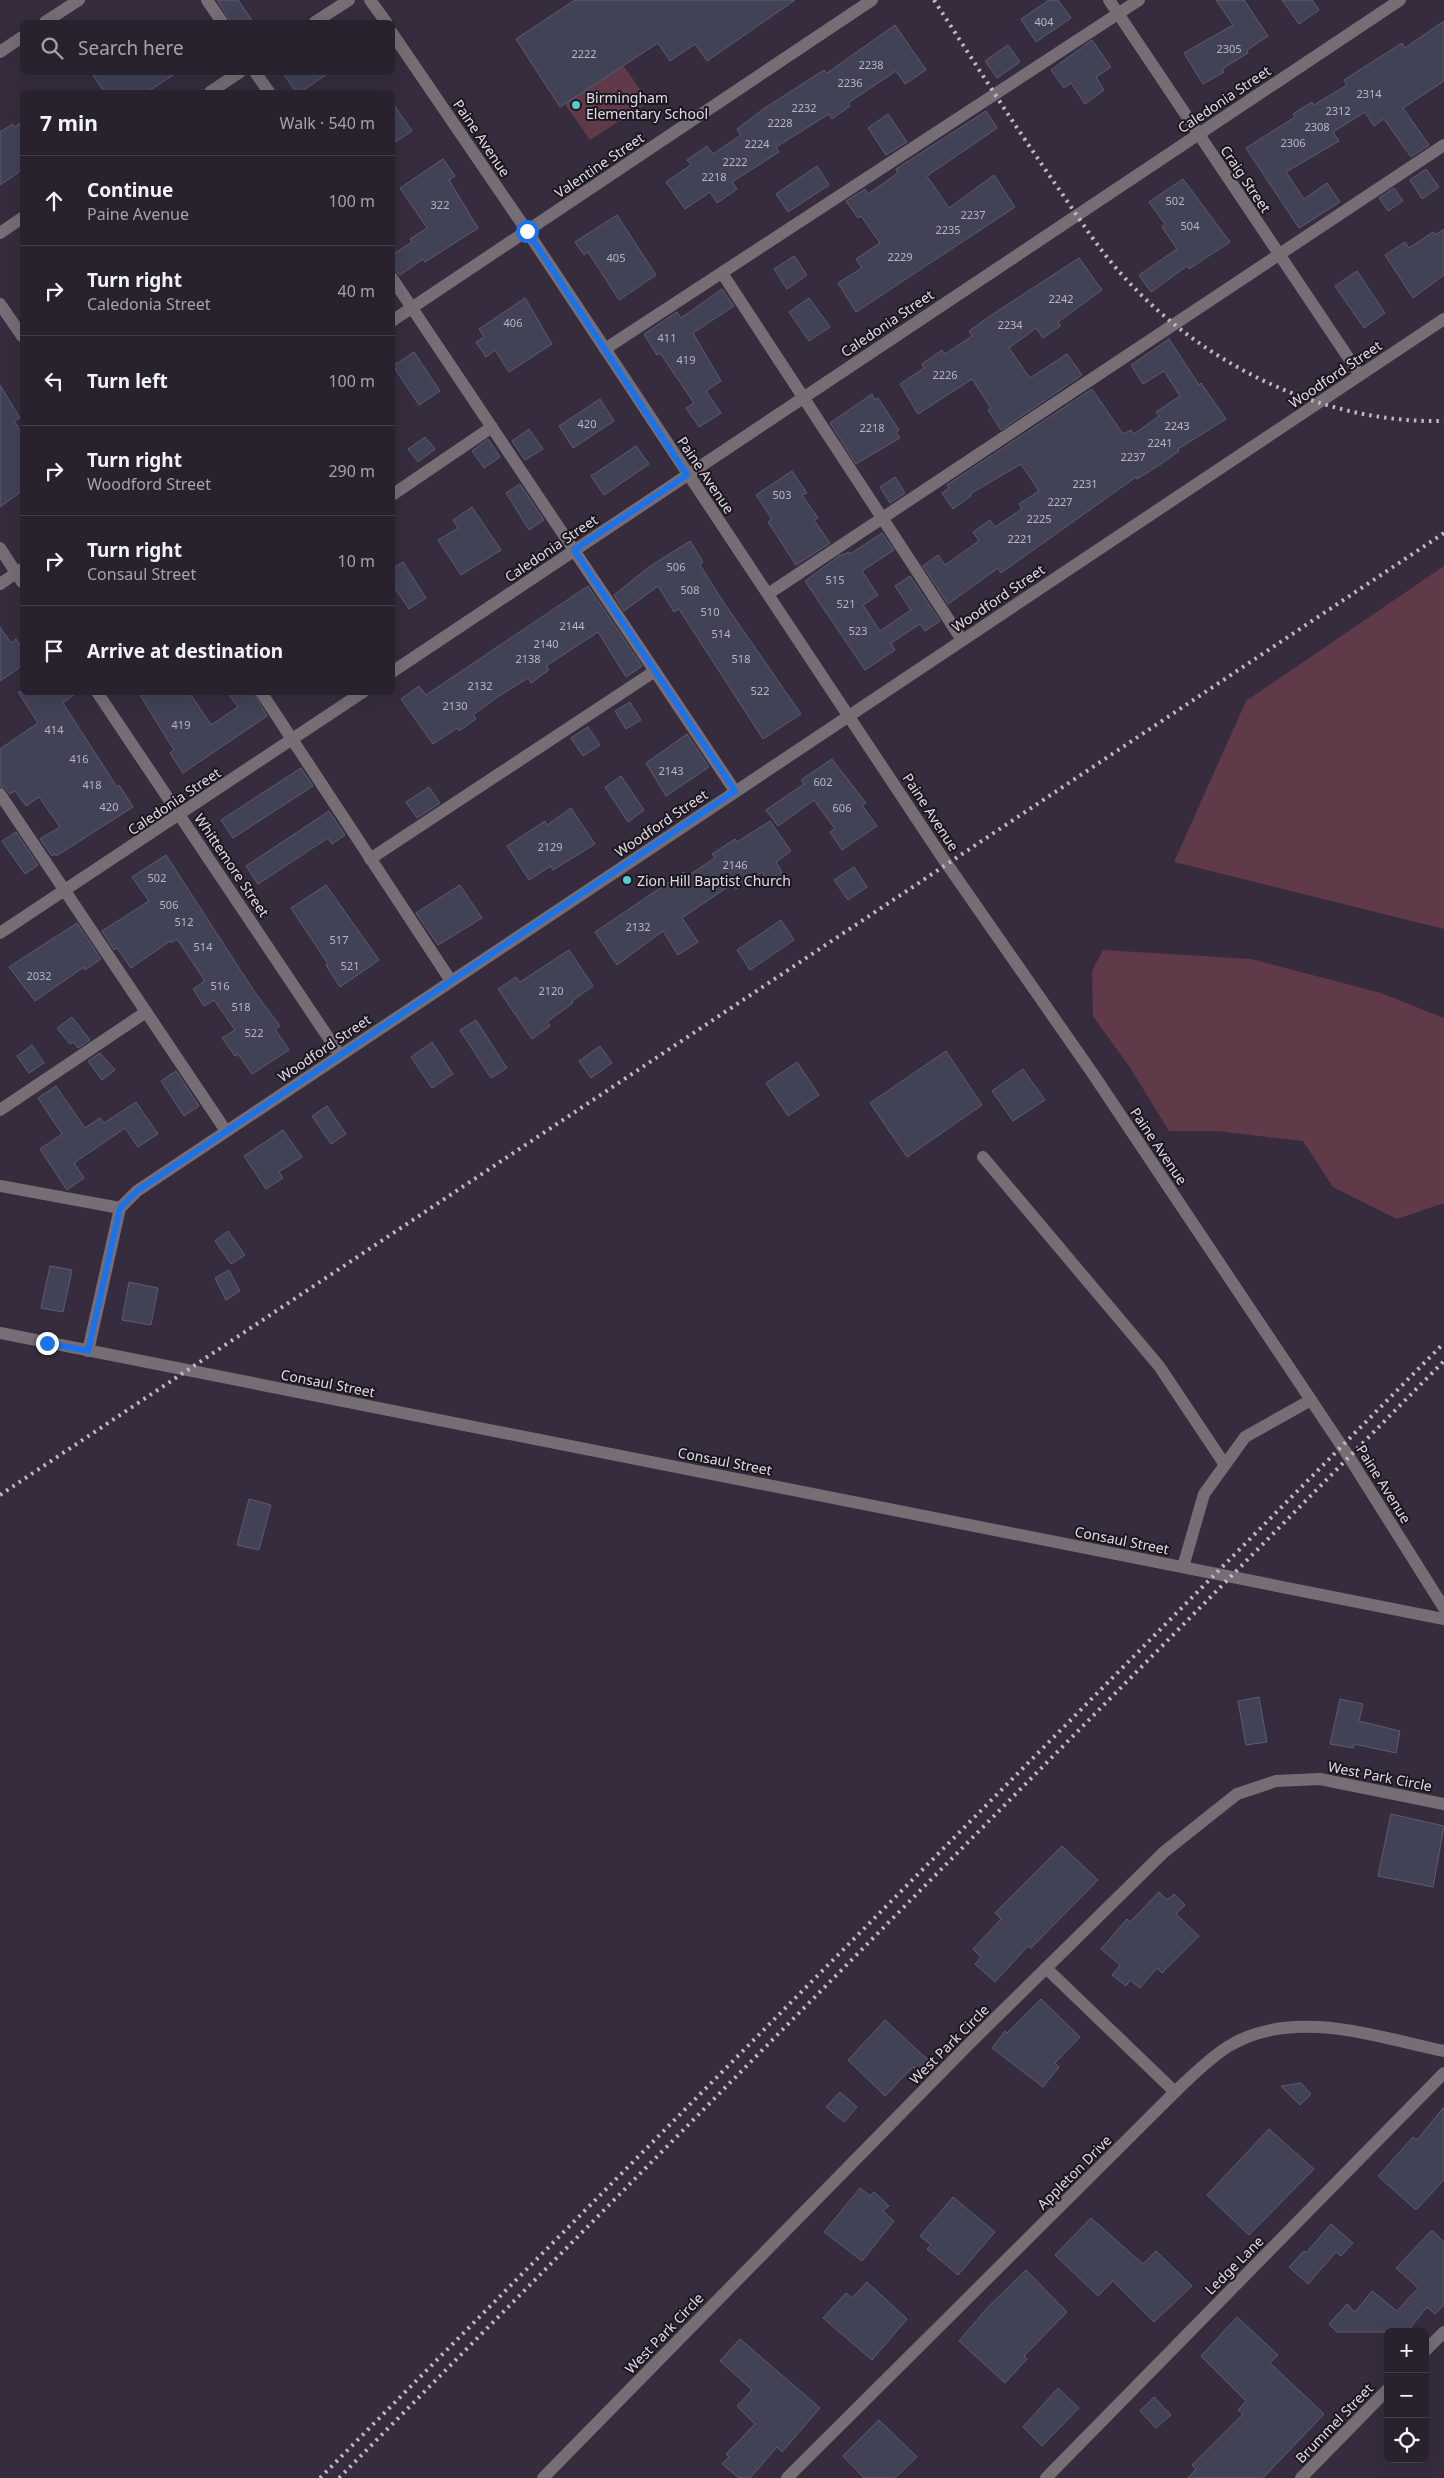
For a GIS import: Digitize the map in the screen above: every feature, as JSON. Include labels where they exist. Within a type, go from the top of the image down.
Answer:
[{"type":"street","points":[[48,20],[79,0]]},
{"type":"street","points":[[207,0],[221,20]]},
{"type":"street","points":[[319,20],[349,0]]},
{"type":"street","points":[[370,0],[385,20]]},
{"type":"street","name":"Craig Street","points":[[1109,0],[1360,375]]},
{"type":"street","points":[[605,350],[1139,0]]},
{"type":"street","name":"Caledonia Street","points":[[395,670],[1400,0]]},
{"type":"street","name":"Valentine Street","points":[[395,319],[868,1]]},
{"type":"street","name":"Paine Avenue","points":[[395,37],[527,231],[687,475],[850,715],[940,854],[1087,1066],[1311,1400],[1444,1608]]},
{"type":"street","points":[[0,52],[20,38]]},
{"type":"street","points":[[213,90],[236,75]]},
{"type":"street","points":[[257,75],[268,90]]},
{"type":"street","points":[[768,594],[1280,256],[1444,145]]},
{"type":"street","points":[[0,233],[20,219]]},
{"type":"street","points":[[722,273],[962,640]]},
{"type":"street","points":[[395,282],[735,791]]},
{"type":"street","points":[[0,304],[20,333]]},
{"type":"street","name":"Woodford Street","points":[[120,1208],[137,1191],[226,1131],[1444,319]]},
{"type":"street","points":[[395,493],[492,427]]},
{"type":"street","points":[[0,548],[20,574]]},
{"type":"street","points":[[0,584],[20,575]]},
{"type":"street","points":[[370,859],[655,671]]},
{"type":"street","name":"Whittemore Street","points":[[99,695],[340,1055]]},
{"type":"street","points":[[263,695],[452,981]]},
{"type":"street","name":"Caledonia Street","points":[[0,933],[359,695]]},
{"type":"street","points":[[0,794],[226,1131]]},
{"type":"street","points":[[0,1110],[146,1012]]},
{"type":"street","points":[[983,1157],[1158,1366],[1225,1465]]},
{"type":"street","points":[[0,1186],[120,1208],[88,1351]]},
{"type":"street","name":"Consaul Street","points":[[0,1333],[1444,1619]]},
{"type":"street","points":[[1183,1568],[1204,1494],[1245,1437],[1311,1400]]},
{"type":"street","name":"West Park Circle","points":[[543,2478],[1046,1968],[1164,1852],[1238,1794],[1276,1781],[1320,1779],[1444,1804]]},
{"type":"street","points":[[1046,1968],[1175,2092]]},
{"type":"street","name":"Appleton Drive","points":[[787,2478],[1175,2092],[1206,2063],[1230,2045],[1268,2031],[1301,2026],[1330,2028],[1444,2051]]},
{"type":"street","name":"Ledge Lane","points":[[1046,2478],[1444,2073]]},
{"type":"street","points":[[1429,2347],[1444,2332]]},
{"type":"street","name":"Brummel Street","points":[[1301,2478],[1384,2393]]},
{"type":"shaded area","points":[[623,65],[649,102],[590,140],[565,104]]},
{"type":"shaded area","points":[[1444,566],[1444,929],[1174,862],[1246,701]]},
{"type":"shaded area","points":[[1103,950],[1251,959],[1381,993],[1444,1018],[1444,1203],[1397,1219],[1333,1187],[1303,1141],[1217,1131],[1169,1131],[1131,1069],[1093,1016],[1092,971]]},
{"type":"building","points":[[217,0],[238,0],[252,20],[230,20]]},
{"type":"building","points":[[575,0],[795,0],[707,61],[695,44],[670,61],[658,43],[560,107],[516,39]]},
{"type":"building","points":[[1049,0],[1058,0],[1071,18],[1036,42],[1021,19]]},
{"type":"building","points":[[1216,0],[1244,0],[1268,36],[1247,50],[1248,53],[1222,69],[1224,72],[1203,84],[1184,53],[1233,25]]},
{"type":"building","points":[[1282,0],[1312,0],[1319,10],[1299,24]]},
{"type":"building","points":[[1444,21],[1444,81],[1403,108],[1429,145],[1411,157],[1384,119],[1374,126],[1365,112],[1333,132],[1339,141],[1286,172],[1304,199],[1327,183],[1340,202],[1299,228],[1246,148],[1295,117],[1293,114],[1312,102],[1314,105],[1347,85],[1344,80],[1402,43],[1405,48]]},
{"type":"building","points":[[895,25],[926,70],[905,84],[896,71],[848,103],[850,106],[832,119],[829,114],[776,147],[779,152],[732,182],[737,189],[717,203],[710,192],[685,209],[666,182],[691,165],[687,160],[707,146],[713,154],[741,135],[737,129],[762,110],[824,70],[827,73]]},
{"type":"building","points":[[1092,40],[1111,67],[1096,77],[1104,90],[1085,104],[1071,83],[1064,88],[1051,70]]},
{"type":"building","points":[[1008,45],[1020,62],[997,78],[985,61]]},
{"type":"building","points":[[93,75],[173,75],[150,90],[103,90]]},
{"type":"building","points":[[284,75],[326,75],[304,90],[295,90]]},
{"type":"building","points":[[395,106],[412,131],[395,142]]},
{"type":"building","points":[[986,111],[997,128],[927,176],[949,208],[994,175],[1015,207],[856,312],[838,283],[862,268],[856,259],[880,243],[861,216],[858,218],[846,201],[865,189],[868,194],[898,173],[896,169]]},
{"type":"building","points":[[888,114],[907,142],[886,155],[868,128]]},
{"type":"building","points":[[20,123],[20,171],[0,185],[0,132],[13,124],[15,127]]},
{"type":"building","points":[[443,159],[455,176],[449,180],[478,228],[425,262],[423,259],[400,275],[395,271],[395,253],[412,242],[410,239],[427,228],[400,188]]},
{"type":"building","points":[[817,166],[829,185],[788,212],[776,194]]},
{"type":"building","points":[[1426,169],[1439,187],[1422,199],[1410,180]]},
{"type":"building","points":[[1183,179],[1230,242],[1189,269],[1187,266],[1151,292],[1139,275],[1177,249],[1162,227],[1165,224],[1149,202]]},
{"type":"building","points":[[1394,188],[1403,201],[1388,211],[1379,198]]},
{"type":"building","points":[[617,215],[656,275],[619,300],[588,252],[584,255],[575,242]]},
{"type":"building","points":[[1444,229],[1444,275],[1413,298],[1385,255],[1405,242],[1409,248],[1433,232],[1435,235]]},
{"type":"building","points":[[794,256],[807,275],[787,289],[774,269]]},
{"type":"building","points":[[1079,258],[1102,290],[1058,322],[1060,326],[1043,338],[1036,328],[1009,348],[1030,378],[1067,354],[1082,375],[1001,430],[988,410],[991,408],[972,379],[918,414],[900,384],[924,368],[922,364],[942,350],[945,354],[972,336],[969,331],[990,316]]},
{"type":"building","points":[[1357,271],[1385,313],[1364,328],[1335,286]]},
{"type":"building","points":[[722,289],[734,306],[693,333],[721,381],[706,391],[721,413],[699,427],[686,408],[694,403],[660,353],[657,355],[644,334],[677,312],[681,318]]},
{"type":"building","points":[[525,298],[552,344],[509,372],[495,350],[486,357],[476,342],[484,337],[479,329]]},
{"type":"building","points":[[809,298],[830,327],[809,341],[789,312]]},
{"type":"building","points":[[1169,339],[1199,385],[1201,383],[1226,419],[1178,449],[1179,451],[1161,464],[1137,479],[1136,477],[1001,573],[998,568],[948,604],[923,566],[938,555],[945,565],[979,541],[973,532],[990,520],[995,527],[1022,509],[1019,504],[1039,491],[1021,464],[970,494],[971,496],[953,509],[942,493],[949,488],[947,485],[1092,389],[1123,434],[1131,430],[1134,434],[1159,416],[1156,412],[1180,396],[1164,371],[1143,384],[1131,365]]},
{"type":"building","points":[[414,352],[440,391],[419,405],[395,369],[395,365]]},
{"type":"building","points":[[0,385],[20,418],[14,421],[20,430],[20,492],[0,507]]},
{"type":"building","points":[[872,394],[875,400],[878,398],[899,430],[896,432],[900,438],[856,464],[830,423]]},
{"type":"building","points":[[600,399],[614,421],[573,448],[559,426]]},
{"type":"building","points":[[529,429],[543,449],[525,460],[512,441]]},
{"type":"building","points":[[425,437],[435,449],[418,462],[408,449]]},
{"type":"building","points":[[488,439],[500,457],[484,468],[472,451]]},
{"type":"building","points":[[636,446],[649,464],[604,495],[591,476]]},
{"type":"building","points":[[792,471],[807,493],[802,495],[818,518],[814,520],[830,543],[796,565],[768,522],[772,519],[756,495]]},
{"type":"building","points":[[895,477],[905,493],[890,503],[880,487]]},
{"type":"building","points":[[520,484],[544,520],[529,530],[506,493]]},
{"type":"building","points":[[472,507],[501,550],[461,575],[438,540],[458,528],[453,520]]},
{"type":"building","points":[[882,533],[894,550],[862,571],[878,595],[863,605],[880,631],[911,610],[895,586],[910,576],[940,621],[925,631],[920,624],[891,643],[895,650],[865,670],[805,581],[839,556],[849,552],[850,554]]},
{"type":"building","points":[[690,541],[703,562],[700,565],[722,600],[801,714],[763,739],[679,609],[674,612],[658,586],[624,611],[614,595],[649,567]]},
{"type":"building","points":[[403,562],[426,598],[409,609],[395,588],[395,567]]},
{"type":"building","points":[[588,586],[642,666],[626,677],[598,632],[546,666],[549,670],[531,683],[528,678],[499,696],[473,715],[476,719],[459,731],[457,728],[433,744],[401,699],[419,686],[426,695]]},
{"type":"building","points":[[0,627],[11,643],[16,639],[20,645],[20,667],[0,681]]},
{"type":"building","points":[[18,692],[20,692],[20,695],[74,695],[63,703],[117,787],[119,785],[133,807],[56,856],[55,854],[52,856],[40,839],[60,827],[39,797],[26,806],[15,791],[10,794],[4,787],[0,786],[0,749],[38,723]]},
{"type":"building","points":[[140,695],[191,695],[211,725],[238,707],[229,695],[255,695],[267,716],[183,773],[170,753],[174,750]]},
{"type":"building","points":[[630,702],[641,720],[626,729],[615,711]]},
{"type":"building","points":[[588,727],[600,745],[583,756],[571,738]]},
{"type":"building","points":[[687,734],[709,767],[666,796],[646,763]]},
{"type":"building","points":[[832,759],[866,803],[862,805],[877,826],[842,850],[830,832],[835,829],[814,800],[778,826],[766,810],[804,784],[801,780]]},
{"type":"building","points":[[301,768],[313,786],[233,838],[221,820]]},
{"type":"building","points":[[621,776],[644,810],[628,822],[605,787]]},
{"type":"building","points":[[429,787],[440,803],[417,818],[406,802]]},
{"type":"building","points":[[571,808],[595,844],[553,870],[551,866],[529,880],[507,846],[545,821],[547,825]]},
{"type":"building","points":[[329,811],[345,835],[332,844],[328,838],[258,884],[246,866]]},
{"type":"building","points":[[770,821],[791,851],[776,862],[783,874],[769,883],[762,872],[736,889],[732,884],[682,918],[698,942],[678,955],[663,931],[617,965],[595,932],[684,872],[686,877],[715,858],[712,854],[735,839],[737,842]]},
{"type":"building","points":[[16,832],[38,865],[25,874],[2,841]]},
{"type":"building","points":[[166,855],[254,991],[280,1026],[275,1029],[289,1050],[252,1074],[238,1054],[235,1056],[222,1038],[235,1030],[214,1000],[204,1006],[193,989],[205,981],[177,939],[171,943],[170,941],[131,968],[117,948],[114,950],[102,931],[149,901],[132,877]]},
{"type":"building","points":[[854,867],[867,887],[848,900],[834,880]]},
{"type":"building","points":[[326,885],[379,960],[340,987],[326,965],[328,964],[291,908]]},
{"type":"building","points":[[460,885],[482,918],[438,945],[416,913]]},
{"type":"building","points":[[781,920],[794,940],[750,970],[737,950]]},
{"type":"building","points":[[77,923],[101,959],[85,970],[84,967],[35,1001],[9,967]]},
{"type":"building","points":[[569,950],[593,986],[547,1022],[550,1026],[532,1039],[498,989],[516,977],[520,982]]},
{"type":"building","points":[[72,1017],[90,1040],[78,1048],[73,1042],[70,1044],[57,1028]]},
{"type":"building","points":[[476,1020],[507,1068],[491,1078],[460,1030]]},
{"type":"building","points":[[432,1042],[453,1074],[432,1088],[411,1057]]},
{"type":"building","points":[[32,1045],[44,1063],[29,1073],[17,1056]]},
{"type":"building","points":[[600,1046],[612,1063],[591,1078],[579,1061]]},
{"type":"building","points":[[946,1051],[982,1105],[907,1157],[870,1103]]},
{"type":"building","points":[[100,1053],[115,1070],[102,1080],[88,1061]]},
{"type":"building","points":[[797,1062],[819,1095],[788,1116],[766,1083]]},
{"type":"building","points":[[1023,1069],[1045,1100],[1013,1121],[992,1091]]},
{"type":"building","points":[[176,1071],[199,1106],[184,1116],[161,1081]]},
{"type":"building","points":[[56,1086],[85,1128],[100,1118],[104,1123],[136,1102],[158,1134],[138,1147],[125,1128],[74,1163],[84,1178],[67,1190],[40,1149],[62,1134],[38,1098]]},
{"type":"building","points":[[327,1106],[346,1134],[331,1144],[312,1116]]},
{"type":"building","points":[[283,1130],[302,1157],[279,1172],[283,1178],[266,1189],[244,1156]]},
{"type":"building","points":[[228,1231],[245,1255],[231,1264],[215,1241]]},
{"type":"building","points":[[50,1266],[72,1270],[63,1312],[41,1308]]},
{"type":"building","points":[[229,1270],[240,1291],[226,1300],[215,1278]]},
{"type":"building","points":[[129,1282],[158,1288],[151,1325],[122,1320]]},
{"type":"building","points":[[249,1499],[271,1505],[259,1550],[237,1545]]},
{"type":"building","points":[[1259,1697],[1267,1742],[1246,1745],[1238,1701]]},
{"type":"building","points":[[1340,1699],[1363,1704],[1359,1721],[1400,1731],[1396,1753],[1354,1744],[1353,1748],[1330,1744]]},
{"type":"building","points":[[1391,1814],[1444,1826],[1433,1887],[1378,1876]]},
{"type":"building","points":[[1062,1846],[1098,1880],[1031,1948],[1028,1946],[995,1982],[975,1964],[981,1957],[973,1949],[1001,1919],[995,1913]]},
{"type":"building","points":[[1159,1892],[1167,1900],[1174,1894],[1185,1905],[1176,1914],[1199,1936],[1162,1973],[1157,1968],[1140,1988],[1130,1980],[1126,1986],[1112,1975],[1120,1965],[1101,1949],[1127,1919],[1130,1922]]},
{"type":"building","points":[[1041,1999],[1080,2037],[1055,2063],[1059,2067],[1043,2087],[992,2048],[1005,2031],[1007,2033]]},
{"type":"building","points":[[885,2020],[928,2060],[918,2071],[913,2067],[885,2096],[848,2060]]},
{"type":"building","points":[[1301,2083],[1311,2094],[1300,2105],[1281,2086]]},
{"type":"building","points":[[840,2092],[857,2107],[844,2122],[826,2107]]},
{"type":"building","points":[[1444,2107],[1444,2180],[1416,2210],[1378,2176],[1413,2137],[1417,2140]]},
{"type":"building","points":[[1269,2129],[1314,2169],[1249,2235],[1207,2195]]},
{"type":"building","points":[[860,2188],[870,2196],[874,2192],[889,2206],[883,2211],[894,2221],[862,2261],[824,2232]]},
{"type":"building","points":[[953,2197],[995,2232],[958,2275],[927,2249],[931,2245],[920,2236]]},
{"type":"building","points":[[1091,2218],[1143,2264],[1156,2251],[1192,2286],[1154,2322],[1113,2281],[1098,2296],[1055,2255]]},
{"type":"building","points":[[1331,2224],[1353,2243],[1341,2256],[1336,2252],[1308,2284],[1289,2267],[1304,2251],[1306,2253]]},
{"type":"building","points":[[1432,2230],[1444,2242],[1444,2305],[1435,2314],[1427,2307],[1410,2328],[1384,2328],[1384,2332],[1337,2332],[1329,2324],[1347,2304],[1355,2312],[1372,2291],[1397,2311],[1418,2288],[1396,2268]]},
{"type":"building","points":[[1026,2270],[1067,2312],[1024,2356],[1027,2359],[1005,2383],[959,2341],[987,2308]]},
{"type":"building","points":[[867,2282],[907,2319],[872,2360],[823,2318],[846,2293],[852,2298]]},
{"type":"building","points":[[1237,2317],[1278,2355],[1270,2363],[1324,2414],[1263,2478],[1188,2478],[1196,2469],[1192,2465],[1243,2414],[1238,2410],[1246,2401],[1201,2356]]},
{"type":"building","points":[[740,2339],[820,2408],[782,2452],[777,2447],[750,2478],[739,2478],[722,2464],[729,2457],[726,2454],[755,2424],[737,2406],[752,2390],[720,2361]]},
{"type":"building","points":[[1058,2388],[1079,2408],[1042,2446],[1023,2427]]},
{"type":"building","points":[[1154,2397],[1171,2415],[1156,2428],[1140,2411]]},
{"type":"building","points":[[879,2420],[917,2457],[895,2478],[864,2478],[843,2456]]},
{"type":"railway","points":[[934,0],[997,98],[1102,251],[1148,302],[1184,332],[1223,359],[1264,381],[1307,399],[1352,412],[1398,419],[1444,421]]},
{"type":"railway","points":[[0,1495],[1444,533]]},
{"type":"railway","points":[[320,2478],[1444,1343]]},
{"type":"railway","points":[[339,2478],[1444,1361]]},
{"type":"place","name":"Birmingham Elementary School","points":[[576,105]]},
{"type":"place","name":"Zion Hill Baptist Church","points":[[627,880]]},
{"type":"route","points":[[47,1343],[88,1351],[120,1208],[137,1191],[735,791],[574,550],[687,475],[527,231]]}]
